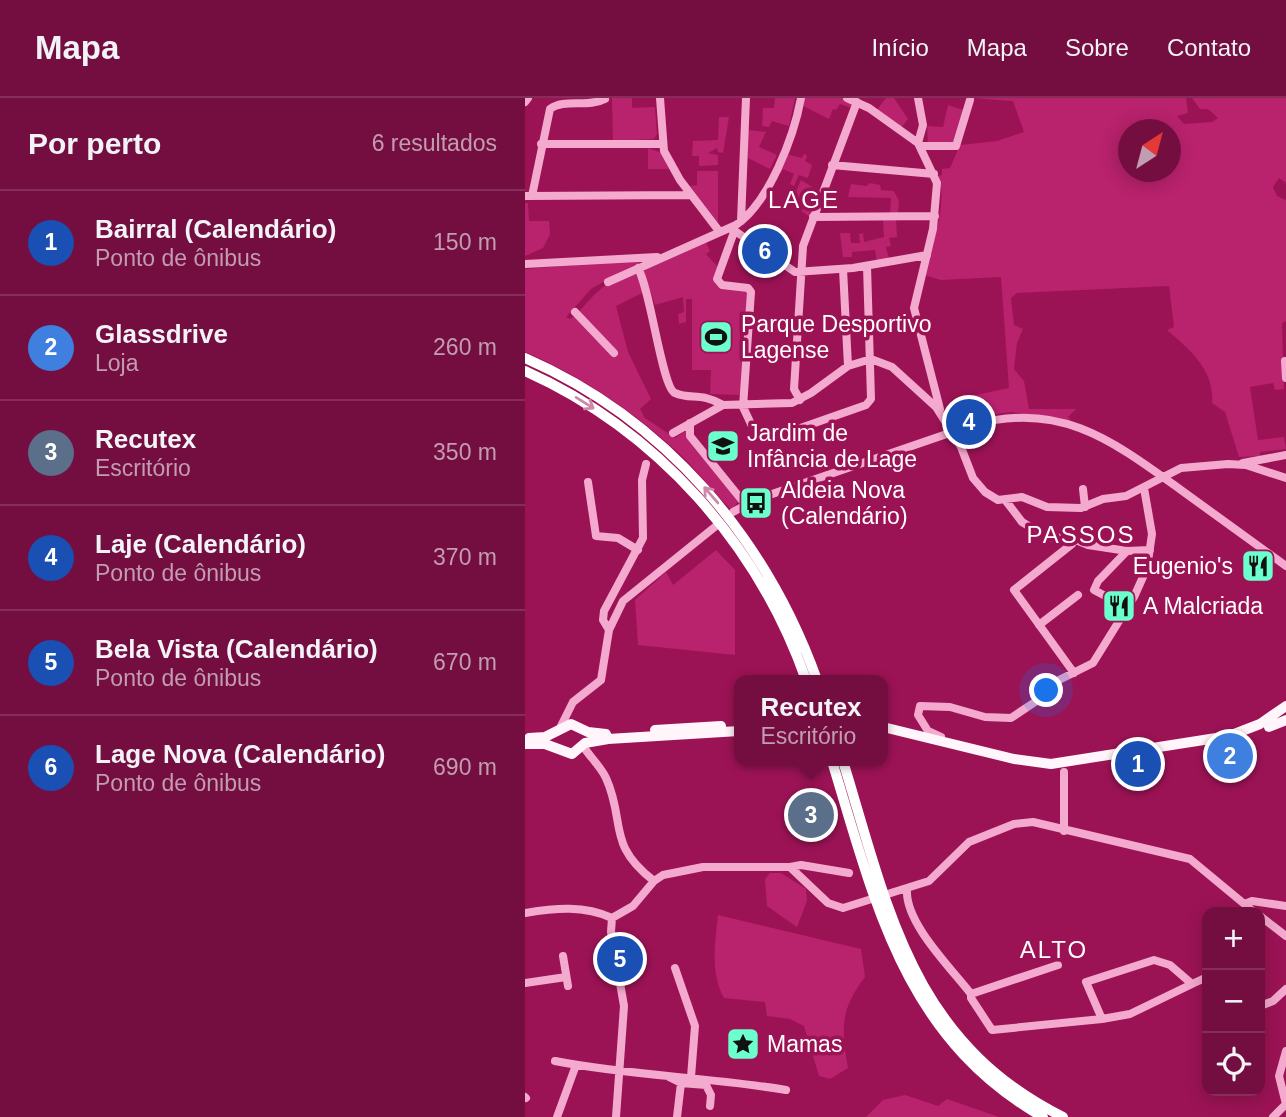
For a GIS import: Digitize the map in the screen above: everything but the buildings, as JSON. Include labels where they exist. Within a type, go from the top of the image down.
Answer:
[{"type":"highway","points":[[525,358],[570,380],[623,414],[671,454],[708,491],[748,542],[771,578],[795,625],[815,675]]},
{"type":"highway","points":[[525,371],[577,398],[618,425],[701,500],[735,542],[764,586],[787,632],[804,675]]},
{"type":"highway","points":[[834,766],[882,920],[917,995],[947,1037],[976,1068],[1043,1117]]},
{"type":"highway","points":[[845,766],[894,924],[926,992],[957,1035],[986,1065],[1018,1091],[1063,1117]]},
{"type":"main road","points":[[888,730],[1036,763],[1072,763],[1240,734],[1275,716],[1286,706]]},
{"type":"main road","points":[[888,730],[1024,768],[1063,770],[1226,744],[1286,720]]},
{"type":"main road","points":[[525,738],[545,737],[567,724],[607,734],[734,724]]},
{"type":"main road","points":[[579,727],[584,745]]},
{"type":"main road","points":[[558,731],[556,742],[567,752]]},
{"type":"main road","points":[[525,744],[545,744],[567,752],[604,740],[734,731]]},
{"type":"street","points":[[660,98],[661,144],[691,195],[719,231]]},
{"type":"street","points":[[741,221],[746,98]]},
{"type":"street","points":[[801,98],[783,153],[754,208],[733,229],[717,279],[722,285],[744,287],[751,292],[743,403],[751,424],[767,438],[774,439],[867,404],[873,394],[867,266]]},
{"type":"street","points":[[847,98],[922,143],[956,146],[970,100]]},
{"type":"street","points":[[918,98],[923,125],[922,143],[938,188],[935,216],[914,309],[941,412],[978,485],[991,496],[1006,501],[1022,497],[1047,507],[1085,507],[1145,488],[1186,467],[1240,463],[1286,455]]},
{"type":"street","points":[[605,99],[554,104],[547,115],[528,195],[691,195]]},
{"type":"street","points":[[800,400],[794,389],[803,246],[857,102]]},
{"type":"street","points":[[541,144],[661,144]]},
{"type":"street","points":[[832,165],[935,174]]},
{"type":"street","points":[[742,202],[754,208]]},
{"type":"street","points":[[813,217],[935,216]]},
{"type":"street","points":[[608,282],[641,263],[663,257],[719,231],[733,229],[788,270],[800,272],[867,266],[927,255]]},
{"type":"street","points":[[525,264],[641,263]]},
{"type":"street","points":[[641,263],[669,388],[675,393],[706,396],[723,405]]},
{"type":"street","points":[[843,269],[848,366]]},
{"type":"street","points":[[575,312],[614,353]]},
{"type":"street","points":[[673,433],[723,405],[783,404],[800,400],[848,366],[871,359],[892,368],[941,412]]},
{"type":"street","points":[[1285,361],[1286,378]]},
{"type":"street","points":[[733,512],[745,504],[953,432],[1007,419],[1064,422],[1117,444],[1286,566]]},
{"type":"street","points":[[690,423],[690,436],[745,504]]},
{"type":"street","points":[[1259,459],[1261,470]]},
{"type":"street","points":[[1240,463],[1286,478]]},
{"type":"street","points":[[609,630],[603,620],[604,611],[638,550],[644,533],[642,480],[646,464]]},
{"type":"street","points":[[588,482],[596,536],[618,538],[638,550]]},
{"type":"street","points":[[947,743],[943,737],[932,734],[925,725],[918,712],[926,705],[950,707],[996,718],[1016,716],[1044,696],[1053,683],[1093,663],[1128,608],[1147,568],[1152,528],[1145,488]]},
{"type":"street","points":[[1083,489],[1085,507]]},
{"type":"street","points":[[1006,501],[1016,517],[1041,534],[1054,539],[1073,538],[1088,545],[1127,551],[1150,550]]},
{"type":"street","points":[[558,731],[570,713],[573,702],[601,680],[609,630],[628,596],[716,526]]},
{"type":"street","points":[[1073,538],[1072,544],[1014,590],[1074,673]]},
{"type":"street","points":[[1127,551],[1098,581],[1094,590],[1128,608]]},
{"type":"street","points":[[1039,625],[1079,595]]},
{"type":"street","points":[[570,713],[579,727]]},
{"type":"street","points":[[888,727],[891,725],[918,731],[925,725]]},
{"type":"street","points":[[593,762],[594,747],[604,740]]},
{"type":"street","points":[[584,745],[606,779],[619,834],[633,865],[654,881]]},
{"type":"street","points":[[567,752],[593,762]]},
{"type":"street","points":[[1064,772],[1064,831]]},
{"type":"street","points":[[790,867],[828,903],[843,908],[929,881],[969,842],[1014,824],[1033,822],[1190,859],[1245,907]]},
{"type":"street","points":[[525,913],[556,908],[586,909],[612,918],[633,906],[654,881],[663,876],[703,867],[801,865],[849,873]]},
{"type":"street","points":[[904,890],[921,930],[971,994],[992,1030],[1130,1014],[1202,979]]},
{"type":"street","points":[[1247,907],[1252,901],[1286,906]]},
{"type":"street","points":[[612,918],[611,932],[624,1006],[616,1117]]},
{"type":"street","points":[[1265,920],[1286,936]]},
{"type":"street","points":[[525,983],[567,981],[563,956]]},
{"type":"street","points":[[1102,1019],[1086,982],[1091,979],[1154,961],[1170,965],[1192,984]]},
{"type":"street","points":[[971,994],[1058,965]]},
{"type":"street","points":[[675,968],[695,1026],[691,1077]]},
{"type":"street","points":[[1265,1004],[1273,1002],[1286,989]]},
{"type":"street","points":[[1273,1117],[1286,1104],[1279,1076],[1286,1051]]},
{"type":"street","points":[[555,1061],[786,1090]]},
{"type":"street","points":[[557,1117],[576,1065]]},
{"type":"street","points":[[663,1074],[681,1083],[706,1085],[711,1095],[710,1106]]},
{"type":"street","points":[[677,1117],[681,1083]]},
{"type":"shaded area","points":[[612,98],[632,98],[632,108],[655,107],[657,134],[654,139],[613,141]]},
{"type":"shaded area","points":[[775,98],[795,98],[789,126],[772,121],[769,127],[762,126],[763,108],[774,108]]},
{"type":"shaded area","points":[[804,98],[841,98],[853,104],[852,108],[840,104],[836,110],[833,109],[829,119],[803,106]]},
{"type":"shaded area","points":[[886,98],[894,98],[908,119],[901,128],[877,110]]},
{"type":"shaded area","points":[[971,98],[1186,98],[1188,113],[1177,116],[1180,119],[1118,119],[1118,182],[1181,182],[1181,121],[1184,124],[1212,122],[1218,118],[1208,109],[1200,109],[1192,98],[1286,98],[1286,183],[1279,178],[1273,187],[1277,196],[1286,200],[1286,321],[1282,323],[1284,389],[1275,390],[1273,383],[1250,387],[1258,440],[1284,437],[1286,449],[1260,452],[1260,456],[1239,457],[1225,412],[1212,403],[1212,391],[1205,370],[1192,353],[1167,330],[1174,327],[1169,286],[1017,293],[1011,298],[1014,325],[1023,329],[1017,343],[1014,369],[1024,381],[1029,409],[1076,409],[1068,417],[1071,420],[1011,412],[968,418],[962,398],[1009,388],[1001,277],[941,280],[924,275],[940,212],[941,186],[938,176],[942,175],[942,169],[950,168],[960,145],[997,141],[1024,132],[1013,101]]},
{"type":"shaded area","points":[[948,105],[963,110],[954,142],[928,143],[927,126],[943,127]]},
{"type":"shaded area","points":[[719,117],[729,117],[723,153],[718,152],[717,148],[708,153],[718,155],[718,165],[699,166],[699,156],[692,156],[693,141],[718,140]]},
{"type":"shaded area","points":[[748,130],[766,132],[759,147],[777,155],[770,169],[748,158]]},
{"type":"shaded area","points":[[648,148],[662,153],[669,169],[648,169]]},
{"type":"shaded area","points":[[786,154],[802,158],[804,154],[807,156],[805,161],[812,165],[808,178],[799,175],[794,186],[790,184],[794,174],[783,169],[781,173],[778,171]]},
{"type":"shaded area","points":[[697,171],[718,171],[718,223],[690,186],[697,185]]},
{"type":"shaded area","points":[[801,180],[820,192],[810,217],[794,206],[797,200],[793,198]]},
{"type":"shaded area","points":[[870,183],[880,185],[881,190],[894,191],[899,201],[898,214],[890,214],[891,198],[848,197],[851,184],[866,186]]},
{"type":"shaded area","points":[[525,203],[528,203],[529,221],[549,221],[550,234],[543,248],[525,256]]},
{"type":"shaded area","points":[[883,219],[896,219],[897,237],[889,238],[891,246],[886,247],[889,259],[877,261],[875,250],[852,252],[852,257],[843,257],[840,233],[850,233],[851,243],[860,243],[859,234],[863,233],[864,242],[884,237]]},
{"type":"shaded area","points":[[705,240],[710,251],[706,254],[718,267],[715,283],[720,288],[748,291],[746,330],[740,331],[740,343],[746,344],[740,395],[710,394],[711,370],[692,370],[692,299],[686,299],[686,322],[679,324],[678,314],[684,312],[683,297],[655,305],[643,269]]},
{"type":"shaded area","points":[[640,260],[639,264],[592,288],[566,317],[570,319],[575,316],[610,282],[619,277],[638,275],[646,291],[616,306],[628,352],[651,399],[640,409],[645,418],[675,438],[686,431],[738,502],[732,510],[685,459],[630,412],[568,373],[525,352],[525,269]]},
{"type":"shaded area","points":[[716,550],[735,570],[735,655],[638,645],[635,600],[666,572],[673,585]]},
{"type":"shaded area","points":[[770,873],[781,873],[806,889],[807,901],[797,927],[767,906],[765,879]]},
{"type":"shaded area","points":[[718,915],[861,949],[865,977],[851,1000],[845,1020],[844,1042],[848,1068],[830,1079],[819,1076],[804,1026],[790,1019],[767,1016],[765,1002],[724,998],[715,968]]},
{"type":"shaded area","points":[[905,1095],[938,1106],[947,1099],[999,1117],[866,1117],[883,1100]]},
{"type":"place","name":"Lage Nova (Calendário)","points":[[765,251]]},
{"type":"place","name":"Parque Desportivo Lagense","points":[[716,337]]},
{"type":"place","name":"Laje (Calendário)","points":[[969,422]]},
{"type":"place","name":"Jardim de Infância de Lage","points":[[723,446]]},
{"type":"place","name":"Aldeia Nova (Calendário)","points":[[756,503]]},
{"type":"place","name":"Eugenio's","points":[[1258,566]]},
{"type":"place","name":"A Malcriada","points":[[1119,606]]},
{"type":"place","name":"Glassdrive","points":[[1230,756]]},
{"type":"place","name":"Bairral (Calendário)","points":[[1138,764]]},
{"type":"place","name":"Recutex","points":[[811,815]]},
{"type":"place","name":"Bela Vista (Calendário)","points":[[620,959]]},
{"type":"place","name":"Mamas","points":[[743,1044]]},
{"type":"district","name":"LAGE","points":[[804,199]]},
{"type":"district","name":"PASSOS","points":[[1081,534]]},
{"type":"district","name":"ALTO","points":[[1054,949]]}]
